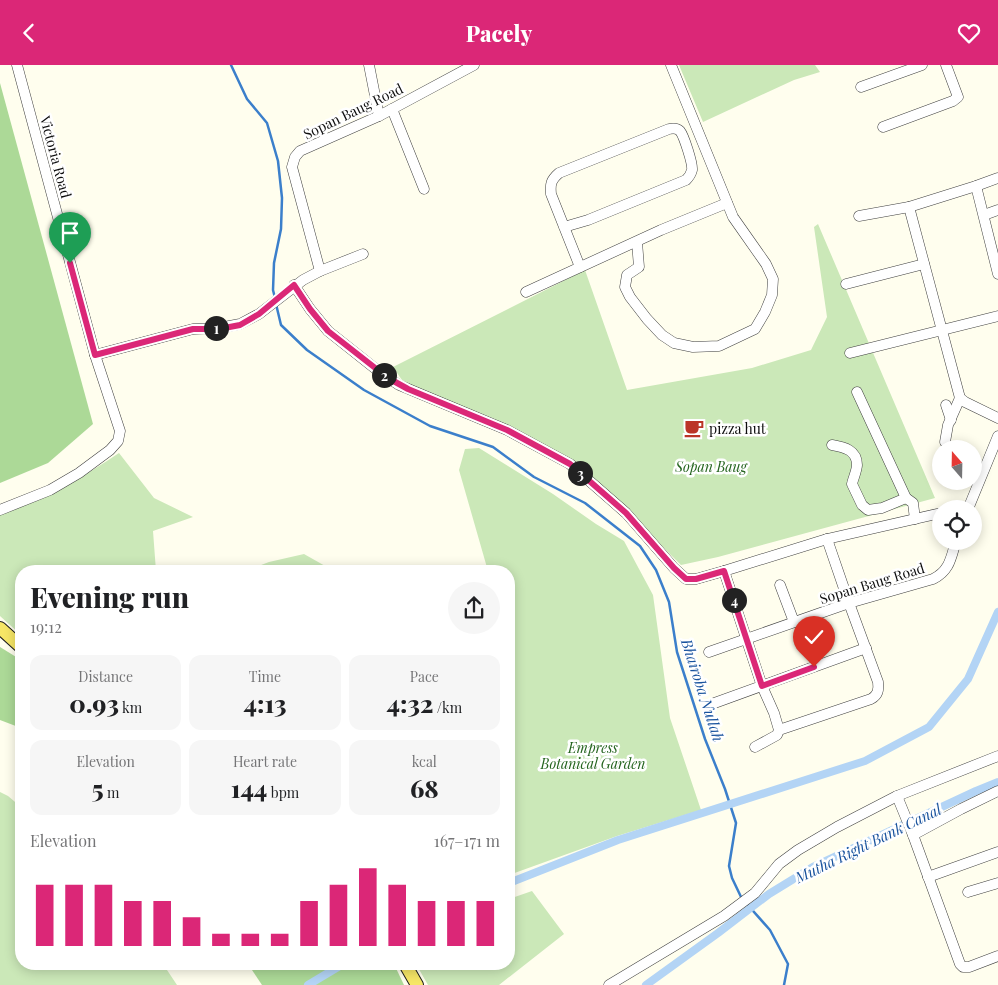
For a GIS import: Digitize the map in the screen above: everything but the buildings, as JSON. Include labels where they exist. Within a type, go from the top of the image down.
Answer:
[{"type":"main road","points":[[0,628],[11,641]]},
{"type":"main road","points":[[408,970],[417,985]]},
{"type":"street","name":"Victoria Road","points":[[0,510],[50,490],[79,473],[118,441],[120,431],[95,355],[17,65]]},
{"type":"street","points":[[369,65],[379,116]]},
{"type":"street","name":"Sopan Baug Road","points":[[320,271],[292,167],[300,151],[379,116],[474,65]]},
{"type":"street","points":[[637,242],[639,267],[627,275],[625,287],[630,297],[662,335],[674,343],[693,347],[719,345],[755,329],[772,295],[773,279],[766,264],[739,227],[727,203],[671,65]]},
{"type":"street","points":[[862,87],[922,65]]},
{"type":"street","points":[[883,127],[953,101],[958,97],[946,65]]},
{"type":"street","points":[[392,109],[424,189]]},
{"type":"street","points":[[564,227],[588,220],[686,180],[691,174],[692,168],[687,148],[679,131],[674,128],[669,129],[553,177],[550,185],[551,195],[580,267]]},
{"type":"street","points":[[687,148],[702,143]]},
{"type":"street","points":[[860,216],[909,207],[998,178]]},
{"type":"street","points":[[976,186],[998,274]]},
{"type":"street","points":[[526,291],[727,203]]},
{"type":"street","points":[[909,207],[960,398],[946,440]]},
{"type":"street","points":[[984,215],[998,210]]},
{"type":"street","points":[[95,355],[193,329],[240,325],[259,314],[291,288],[320,271],[363,254]]},
{"type":"street","points":[[846,284],[924,264]]},
{"type":"street","points":[[291,288],[328,331],[382,374],[408,389],[507,430],[570,464],[626,513],[686,579],[696,579],[827,539],[932,515]]},
{"type":"street","points":[[850,353],[998,316]]},
{"type":"street","points":[[857,392],[906,498],[913,503],[915,519]]},
{"type":"street","points":[[960,398],[998,417]]},
{"type":"street","points":[[946,405],[951,420]]},
{"type":"street","points":[[969,500],[998,435]]},
{"type":"street","points":[[832,445],[847,447],[853,453],[858,465],[852,484],[862,505],[868,510],[882,508],[906,498]]},
{"type":"street","points":[[779,730],[871,699],[877,695],[879,689],[827,539]]},
{"type":"street","name":"Sopan Baug Road","points":[[709,652],[849,603],[943,575],[953,550]]},
{"type":"street","points":[[724,571],[762,686],[779,730],[777,735],[755,747]]},
{"type":"street","points":[[780,585],[794,622]]},
{"type":"street","points":[[709,705],[866,648]]},
{"type":"street","points":[[609,985],[724,916],[755,893],[779,865],[798,850],[837,827],[998,756]]},
{"type":"street","points":[[912,832],[998,791]]},
{"type":"street","points":[[899,801],[960,964],[963,967],[969,967],[998,956]]},
{"type":"street","points":[[928,877],[998,852]]},
{"type":"street","points":[[968,892],[998,883]]},
{"type":"green space","points":[[679,65],[815,65],[820,72],[794,80],[703,122]]},
{"type":"green space","points":[[0,83],[93,424],[48,463],[0,483]]},
{"type":"green space","name":"Sopan Baug","points":[[818,224],[935,498],[718,557],[681,565],[622,507],[567,461],[522,437],[495,419],[404,383],[393,367],[585,270],[627,390],[752,368],[811,350],[827,317],[814,227]]},
{"type":"green space","name":"Empress Botanical Garden","points":[[479,448],[624,541],[653,595],[670,718],[701,810],[617,836],[515,873],[515,565],[486,565],[459,470],[465,449]]},
{"type":"green space","points":[[119,453],[154,498],[193,517],[153,531],[156,565],[15,565],[15,630],[0,616],[0,515],[31,502],[90,472]]},
{"type":"green space","points":[[304,554],[323,565],[261,565]]},
{"type":"green space","points":[[0,647],[15,656],[15,726],[0,720]]},
{"type":"green space","points":[[0,792],[15,802],[15,970],[167,970],[177,985],[0,985]]},
{"type":"green space","points":[[532,891],[564,934],[499,985],[428,985],[419,970],[515,970],[515,897]]},
{"type":"green space","points":[[252,970],[397,970],[404,985],[262,985]]},
{"type":"waterway","name":"Bhairoba Nullah","points":[[231,65],[247,99],[267,123],[278,161],[282,198],[281,229],[274,263],[273,290],[275,298]]},
{"type":"waterway","name":"Bhairoba Nullah","points":[[276,304],[281,325],[307,350],[364,390],[430,426],[493,447],[534,477],[585,503],[640,546],[656,570],[669,602],[677,652],[705,739],[736,823],[729,866],[732,878],[742,899]]},
{"type":"waterway","points":[[515,881],[618,840],[865,761],[929,727],[968,679],[998,612]]},
{"type":"waterway","name":"Mutha Right Bank Canal","points":[[646,985],[769,894],[813,867],[998,782]]},
{"type":"waterway","name":"Bhairoba Nullah","points":[[746,903],[770,930],[788,964],[784,985]]},
{"type":"waterway","points":[[308,985],[333,970]]},
{"type":"place","name":"pizza hut","points":[[694,428]]},
{"type":"route","points":[[70,263],[95,355],[193,329],[219,329],[240,325],[259,314],[294,285],[328,331],[388,378],[408,389],[507,430],[570,464],[626,513],[686,579],[696,579],[724,571],[762,686],[814,667]]}]
